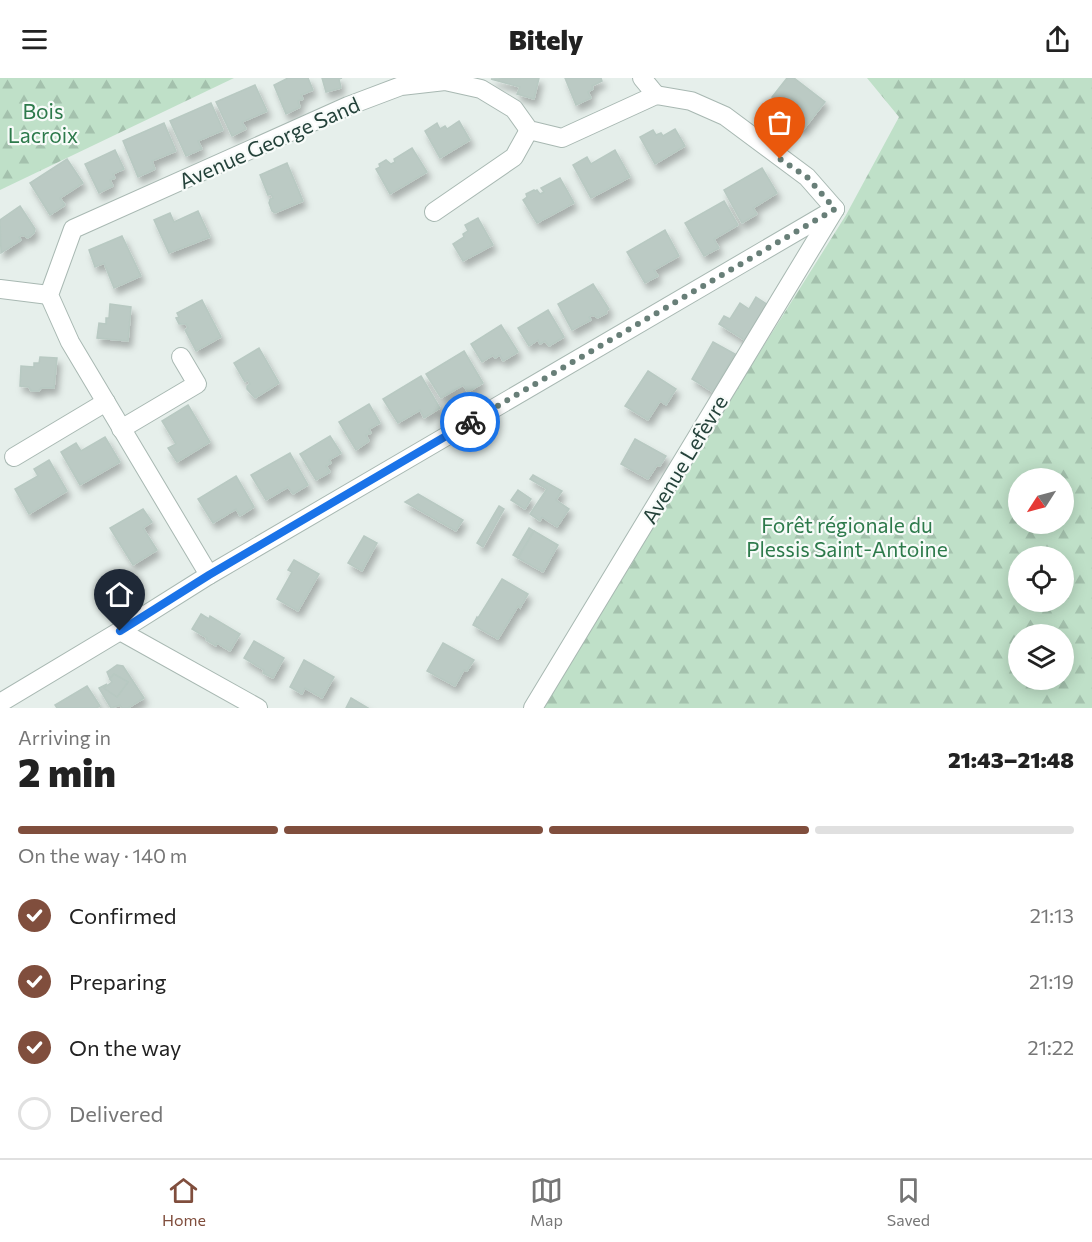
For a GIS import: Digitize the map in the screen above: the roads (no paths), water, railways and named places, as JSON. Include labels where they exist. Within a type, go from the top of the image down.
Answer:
[{"type":"street","points":[[642,78],[656,95]]},
{"type":"street","name":"Avenue George Sand","points":[[49,295],[73,229],[348,106],[401,86],[446,81],[481,89],[514,109],[529,130]]},
{"type":"street","points":[[0,703],[209,575],[835,209],[807,177],[724,116],[691,101],[656,95],[562,138],[529,130],[514,157],[434,212]]},
{"type":"street","name":"Avenue Lefèvre","points":[[533,708],[835,209]]},
{"type":"street","points":[[0,289],[49,295],[70,342],[209,575]]},
{"type":"street","points":[[121,429],[197,384],[181,357]]},
{"type":"street","points":[[14,457],[106,402]]},
{"type":"street","points":[[120,631],[258,708]]},
{"type":"park label","name":"Bois Lacroix","points":[[43,122]]},
{"type":"park label","name":"Forêt régionale du Plessis Saint-Antoine","points":[[847,536]]}]
